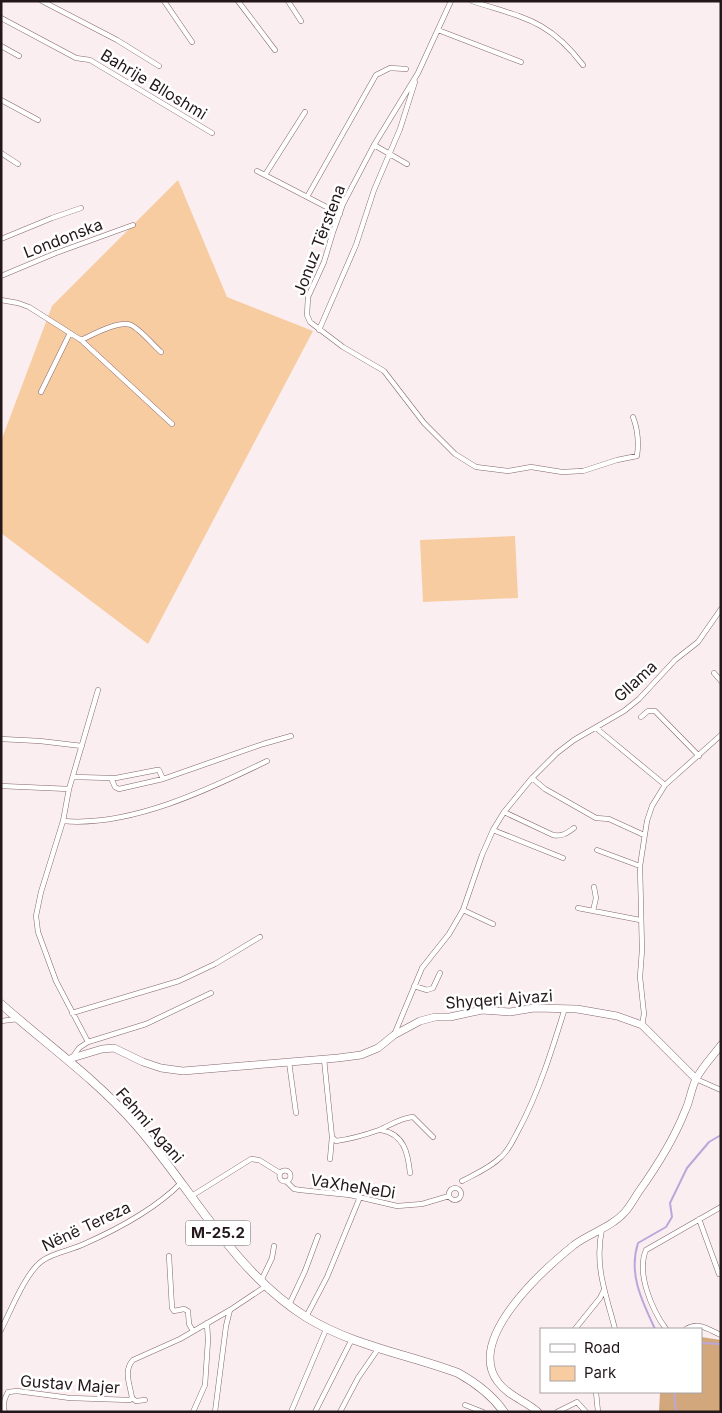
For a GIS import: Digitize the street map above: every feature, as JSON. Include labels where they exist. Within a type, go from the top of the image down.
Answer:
[{"type":"main road","name":"Fehmi Agani","points":[[1,1004],[70,1060],[136,1125],[211,1225],[264,1283],[289,1305],[306,1317],[352,1339],[378,1349],[458,1373],[473,1381],[485,1391],[498,1403],[504,1412]]},
{"type":"street","points":[[42,1],[117,40],[159,66]]},
{"type":"street","points":[[164,1],[192,42]]},
{"type":"street","points":[[238,1],[274,50]]},
{"type":"street","points":[[288,1],[302,21]]},
{"type":"street","name":"Jonuz Tërstena","points":[[451,1],[418,73],[374,145],[355,180],[340,214],[324,262],[308,297],[310,322],[319,330],[384,371],[424,423],[455,454],[476,466],[508,471],[531,467],[562,472],[583,471],[617,460],[632,458],[637,456],[638,444],[637,428],[632,417]]},
{"type":"street","points":[[472,1],[516,14],[538,23],[570,48],[583,65]]},
{"type":"street","name":"Bahrije Blloshmi","points":[[1,18],[76,58],[90,60],[212,133]]},
{"type":"street","points":[[438,30],[521,62]]},
{"type":"street","points":[[1,46],[19,56]]},
{"type":"street","name":"Jonuz Tërstena","points":[[307,197],[376,75],[390,68],[406,70]]},
{"type":"street","points":[[319,330],[356,245],[374,190],[400,129],[418,73]]},
{"type":"street","points":[[1,100],[38,120]]},
{"type":"street","points":[[264,175],[305,112]]},
{"type":"street","points":[[374,145],[407,164]]},
{"type":"street","points":[[1,153],[18,164]]},
{"type":"street","points":[[258,172],[340,214]]},
{"type":"street","points":[[1,239],[81,208]]},
{"type":"street","name":"Londonska","points":[[1,276],[56,253],[134,225]]},
{"type":"street","points":[[1,300],[29,307],[81,340],[172,424]]},
{"type":"street","points":[[81,340],[124,323],[132,325],[161,352]]},
{"type":"street","points":[[41,392],[70,333]]},
{"type":"street","name":"Gllama","points":[[394,1034],[422,968],[449,934],[463,910],[492,830],[504,812],[532,778],[574,740],[624,711],[639,699],[675,660],[698,642],[721,609]]},
{"type":"street","points":[[714,673],[721,681]]},
{"type":"street","points":[[88,1042],[56,981],[38,932],[36,916],[41,892],[63,820],[69,789],[98,690]]},
{"type":"street","points":[[641,717],[648,711],[656,711],[699,756]]},
{"type":"street","points":[[596,728],[665,785]]},
{"type":"street","points":[[642,1025],[644,1014],[640,978],[642,950],[640,866],[644,835],[652,806],[665,785],[721,735]]},
{"type":"street","points":[[111,778],[114,787],[119,789],[164,779],[291,736]]},
{"type":"street","points":[[1,739],[82,746]]},
{"type":"street","points":[[63,820],[79,822],[103,820],[150,809],[192,796],[267,761]]},
{"type":"street","points":[[74,776],[116,778],[159,770],[164,779]]},
{"type":"street","points":[[532,778],[545,789],[596,818],[609,820],[644,835]]},
{"type":"street","points":[[1,786],[69,789]]},
{"type":"street","points":[[504,812],[553,835],[567,834],[574,828]]},
{"type":"street","points":[[492,830],[563,858]]},
{"type":"street","points":[[597,850],[640,866]]},
{"type":"street","points":[[593,911],[596,898],[594,888]]},
{"type":"street","points":[[578,908],[640,920]]},
{"type":"street","points":[[463,910],[493,924]]},
{"type":"street","points":[[72,1013],[179,981],[215,964],[260,937]]},
{"type":"street","points":[[414,986],[428,990],[433,988],[438,981],[440,973]]},
{"type":"street","points":[[70,1060],[79,1048],[88,1042],[146,1024],[211,993]]},
{"type":"street","name":"Shyqeri Ajvazi","points":[[70,1060],[102,1049],[114,1048],[143,1062],[161,1068],[183,1071],[324,1059],[361,1055],[378,1048],[394,1034],[420,1021],[436,1017],[450,1017],[482,1010],[510,1012],[534,1008],[565,1008],[594,1010],[642,1025],[696,1079]]},
{"type":"street","name":"Shyqeri Ajvazi","points":[[462,1182],[493,1164],[510,1145],[527,1114],[565,1008]]},
{"type":"street","points":[[1,1021],[18,1019]]},
{"type":"street","points":[[538,1412],[498,1382],[491,1369],[490,1357],[493,1340],[504,1318],[519,1298],[551,1266],[576,1244],[602,1229],[624,1213],[656,1167],[686,1111],[696,1079],[721,1045]]},
{"type":"street","points":[[324,1059],[332,1137],[330,1159]]},
{"type":"street","points":[[289,1062],[296,1113]]},
{"type":"street","points":[[696,1079],[721,1090]]},
{"type":"street","points":[[332,1137],[336,1141],[353,1138],[380,1130],[406,1117],[413,1117],[433,1137]]},
{"type":"street","points":[[380,1130],[388,1131],[398,1136],[404,1145],[410,1173]]},
{"type":"street","name":"VaXheNeDi","points":[[190,1197],[252,1159],[259,1160],[280,1173]]},
{"type":"street","name":"VaXheNeDi","points":[[280,1173],[284,1170],[290,1173],[290,1178],[286,1181]]},
{"type":"street","name":"VaXheNeDi","points":[[280,1173],[280,1179],[286,1181],[294,1189],[347,1194],[387,1204],[408,1206],[449,1196]]},
{"type":"street","name":"Nënë Tereza","points":[[1,1330],[25,1283],[41,1261],[84,1245],[117,1228],[140,1214],[181,1183]]},
{"type":"street","points":[[306,1317],[327,1278],[360,1197]]},
{"type":"street","points":[[665,1328],[647,1291],[643,1257],[646,1250],[721,1207]]},
{"type":"street","points":[[699,1219],[712,1249],[719,1274]]},
{"type":"street","points":[[602,1229],[598,1246],[604,1290],[616,1328]]},
{"type":"street","points":[[289,1305],[305,1271],[318,1236]]},
{"type":"street","points":[[264,1283],[274,1246]]},
{"type":"street","points":[[169,1256],[172,1308],[174,1311],[184,1309],[188,1311],[189,1324],[193,1331]]},
{"type":"street","name":"Gustav Majer","points":[[3,1411],[4,1398],[8,1392],[26,1392],[70,1398],[130,1400],[132,1398],[127,1371],[133,1360],[180,1339],[230,1310],[264,1283]]},
{"type":"street","points":[[577,1328],[604,1290]]},
{"type":"street","points":[[215,1412],[226,1326],[230,1310]]},
{"type":"street","points":[[193,1412],[205,1385],[208,1340],[207,1323]]},
{"type":"street","points":[[688,1328],[691,1326],[704,1327],[721,1335]]},
{"type":"street","points":[[291,1412],[327,1328]]},
{"type":"street","points":[[315,1412],[352,1339]]},
{"type":"street","points":[[340,1412],[358,1378],[378,1349]]},
{"type":"street","points":[[1,1394],[8,1392]]},
{"type":"street","points":[[596,1393],[598,1412]]},
{"type":"street","points":[[132,1398],[136,1401],[145,1400]]},
{"type":"street","points":[[557,1412],[577,1402],[586,1412]]},
{"type":"street","points":[[465,1406],[483,1412]]},
{"type":"green space","points":[[178,180],[227,297],[313,331],[148,644],[1,533],[1,441],[52,306]]},
{"type":"green space","points":[[515,536],[518,598],[423,602],[420,540]]},
{"type":"shaded area","points":[[702,1337],[721,1340],[721,1412],[659,1412],[660,1393],[702,1393]]},
{"type":"waterway","points":[[655,1328],[638,1287],[635,1266],[635,1254],[638,1243],[666,1227],[672,1217],[670,1203],[687,1168],[709,1142],[721,1135]]},
{"type":"waterway","points":[[702,1343],[721,1344]]},
{"type":"waterway","points":[[674,1393],[676,1412]]}]
